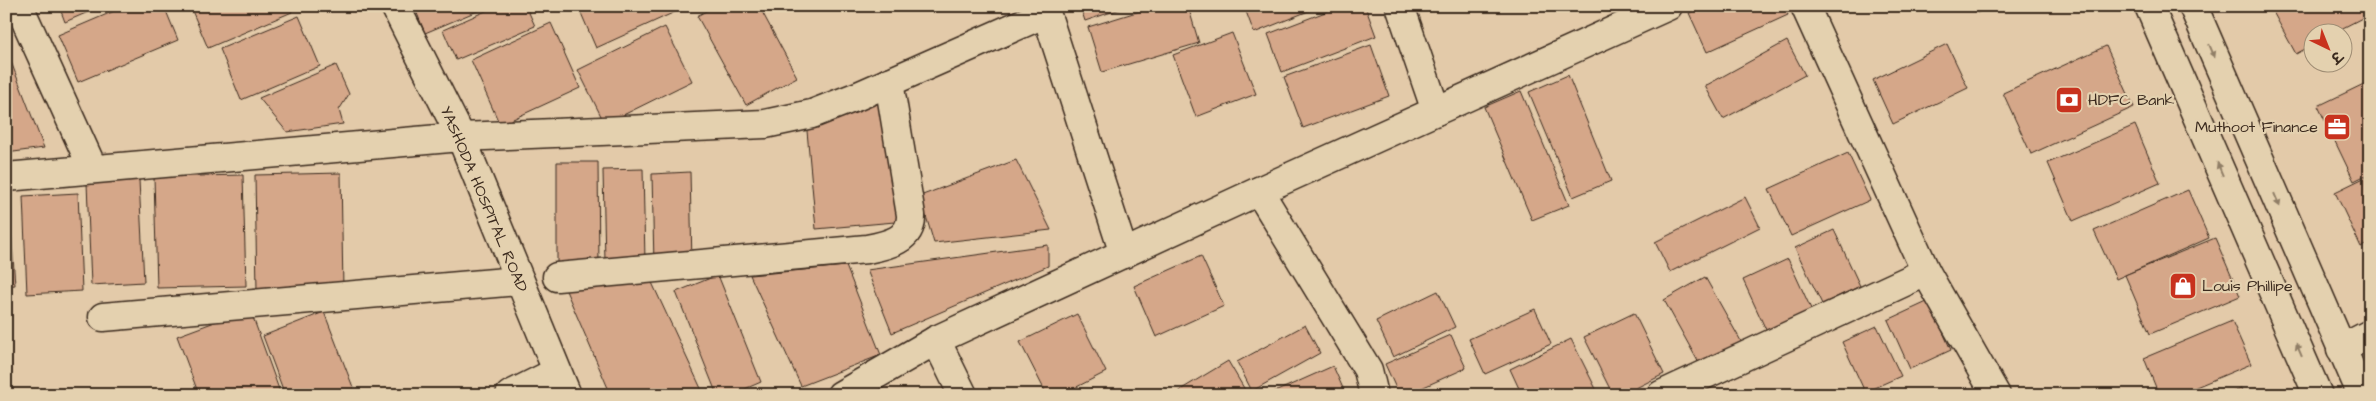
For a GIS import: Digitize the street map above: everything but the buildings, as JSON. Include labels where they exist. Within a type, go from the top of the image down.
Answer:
[{"type":"street","points":[[19,6],[93,170]]},
{"type":"street","name":"YASHODA HOSPITAL ROAD","points":[[395,6],[461,136],[518,281],[561,383]]},
{"type":"street","points":[[1400,6],[1436,112]]},
{"type":"street","points":[[841,395],[936,340],[1259,190],[1668,6]]},
{"type":"street","points":[[1805,6],[1926,272],[1996,395]]},
{"type":"street","points":[[2149,6],[2318,395]]},
{"type":"street","points":[[2193,6],[2362,395]]},
{"type":"street","points":[[6,177],[461,136],[765,124],[812,114],[889,82],[1045,10],[1124,254]]},
{"type":"street","points":[[557,277],[867,249],[885,246],[900,239],[907,234],[911,225],[911,215],[889,82]]},
{"type":"street","points":[[1259,190],[1368,370],[1374,395]]},
{"type":"street","points":[[1661,395],[1926,272]]},
{"type":"street","points":[[103,316],[518,281]]},
{"type":"street","points":[[2341,349],[2370,334]]},
{"type":"street","points":[[936,340],[963,395]]},
{"type":"street","points":[[510,395],[561,383]]},
{"type":"place","name":"HDFC Bank","points":[[2069,100]]},
{"type":"place","name":"Muthoot Finance","points":[[2337,127]]},
{"type":"place","name":"Louis Phillipe","points":[[2183,286]]}]
